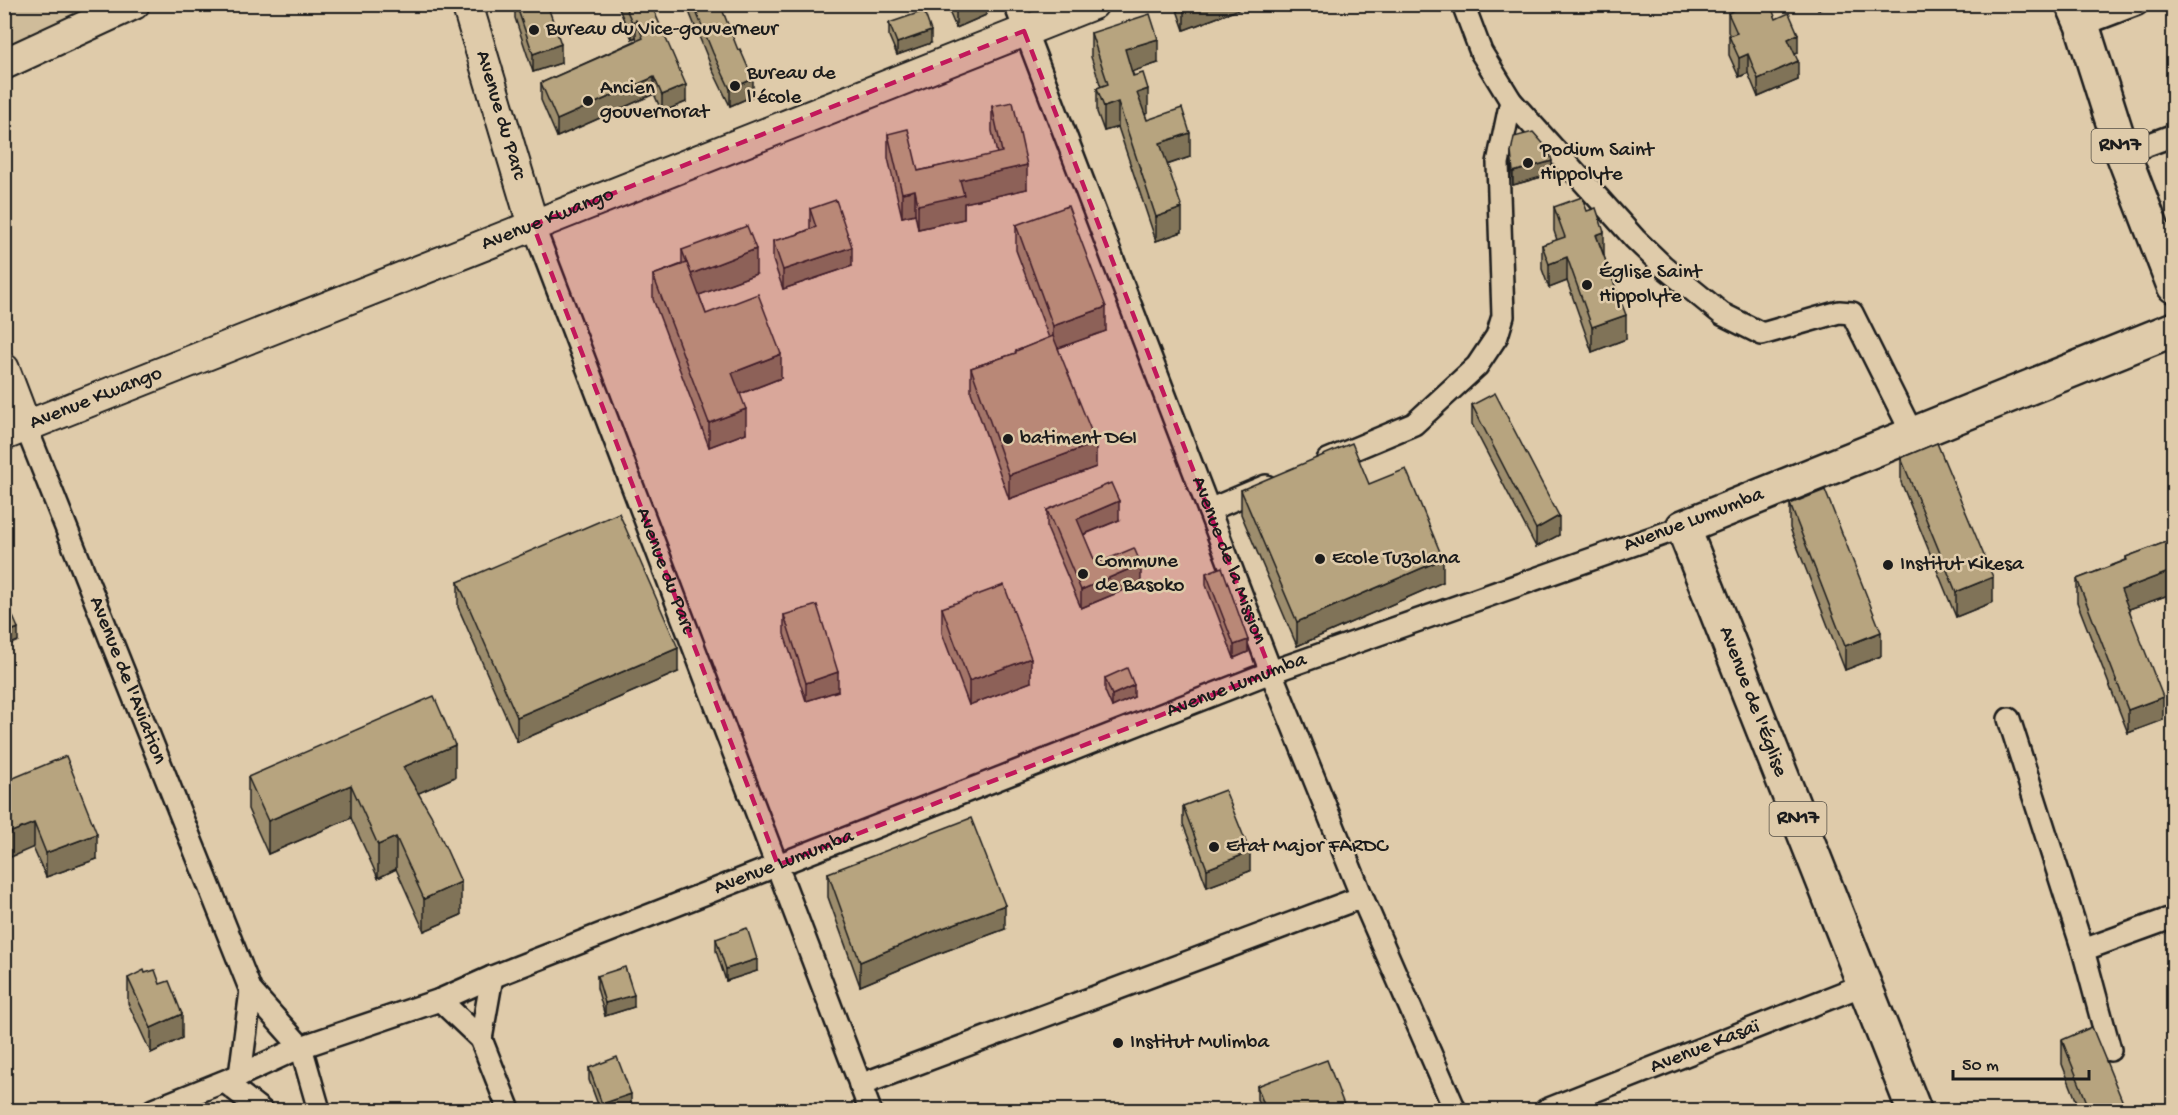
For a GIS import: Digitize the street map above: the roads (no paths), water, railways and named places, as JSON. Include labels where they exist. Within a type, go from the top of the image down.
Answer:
[{"type":"main road","name":"RN17","points":[[2077,15],[2123,154],[2174,286]]},
{"type":"main road","name":"Avenue Lumumba","points":[[1683,527],[2174,329]]},
{"type":"main road","name":"Avenue de l'Église","points":[[1683,527],[1914,1110]]},
{"type":"street","points":[[4,64],[135,4]]},
{"type":"street","name":"Avenue Kwango","points":[[15,431],[533,225],[1020,18],[1093,4]]},
{"type":"street","points":[[1463,4],[1481,52],[1511,101],[1635,239],[1663,266],[1722,314],[1762,334],[1839,312],[1852,313],[1913,435]]},
{"type":"street","points":[[2077,15],[2137,4]]},
{"type":"street","name":"Avenue du Parc","points":[[471,16],[533,225],[870,1110]]},
{"type":"street","name":"Avenue de la Mission","points":[[1020,18],[1271,672],[1362,897],[1455,1110]]},
{"type":"street","points":[[1306,469],[1414,424],[1477,366],[1497,336],[1503,316],[1498,163],[1511,101]]},
{"type":"street","points":[[2123,154],[2174,135]]},
{"type":"street","name":"Avenue de l'Aviation","points":[[4,369],[15,431],[251,991],[301,1047]]},
{"type":"street","points":[[1209,510],[1284,478]]},
{"type":"street","name":"Avenue Lumumba","points":[[232,1078],[301,1047],[440,1000],[492,977],[1271,672],[1683,527]]},
{"type":"street","points":[[2009,719],[2083,950],[2110,1050]]},
{"type":"street","points":[[860,1085],[1362,897]]},
{"type":"street","points":[[2083,950],[2174,917]]},
{"type":"street","points":[[481,1039],[492,977]]},
{"type":"street","name":"Avenue Kasaï","points":[[1546,1110],[1863,985]]},
{"type":"street","name":"Avenue de l'Aviation","points":[[232,1078],[251,991]]},
{"type":"street","points":[[440,1000],[481,1039],[509,1110]]},
{"type":"street","points":[[301,1047],[319,1110]]},
{"type":"street","points":[[153,1110],[232,1078],[261,1110]]},
{"type":"place","name":"Bureau du Vice-gouverneur","points":[[534,30]]},
{"type":"place","name":"Bureau de l'école","points":[[735,86]]},
{"type":"place","name":"Ancien gouvernorat","points":[[588,101]]},
{"type":"place","name":"Podium Saint Hippolyte","points":[[1528,163]]},
{"type":"place","name":"Église Saint Hippolyte","points":[[1587,285]]},
{"type":"place","name":"batiment DGI","points":[[1008,439]]},
{"type":"place","name":"Ecole Tuzolana","points":[[1320,559]]},
{"type":"place","name":"Institut Kikesa","points":[[1888,565]]},
{"type":"place","name":"Commune de Basoko","points":[[1083,574]]},
{"type":"place","name":"Etat Major FARDC","points":[[1214,847]]},
{"type":"place","name":"Institut Mulimba","points":[[1118,1043]]}]
